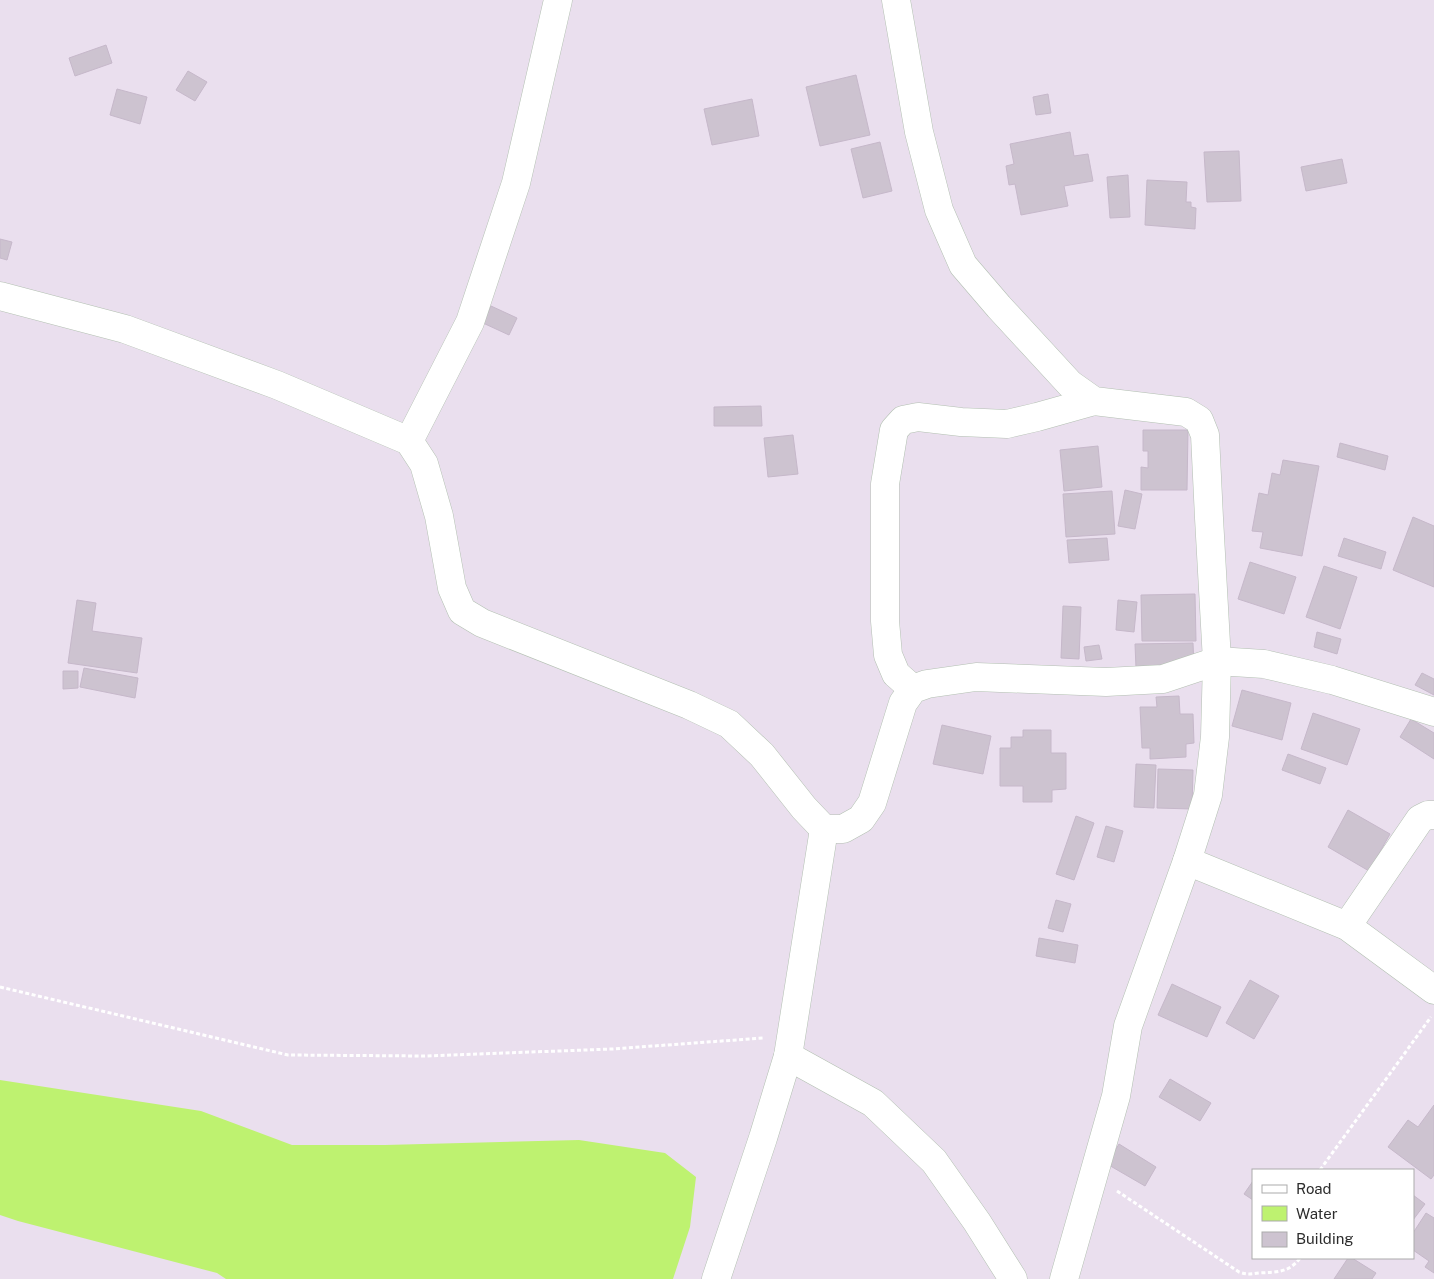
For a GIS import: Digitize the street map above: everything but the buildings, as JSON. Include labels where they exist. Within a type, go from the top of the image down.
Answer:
[{"type":"street","points":[[409,441],[470,322],[516,183],[558,0]]},
{"type":"street","points":[[896,0],[919,132],[940,210],[963,265],[1070,384],[1094,400]]},
{"type":"street","points":[[0,296],[125,329],[277,385],[409,441],[424,464],[439,516],[452,588],[462,612],[482,623],[689,705],[729,724],[762,755],[804,808],[824,829],[843,829],[861,819],[872,803],[903,703],[913,688],[927,684],[976,677],[1106,682],[1163,679],[1218,661],[1264,664],[1332,680],[1434,712]]},
{"type":"street","points":[[913,688],[896,674],[888,655],[885,621],[885,484],[894,430],[903,420],[918,417],[961,422],[1007,424],[1094,400],[1186,412],[1199,420],[1205,435],[1218,661],[1215,737],[1208,794],[1187,861],[1128,1026],[1116,1096],[1064,1279]]},
{"type":"street","points":[[1347,926],[1420,818],[1428,814],[1434,815]]},
{"type":"street","points":[[716,1279],[763,1138],[790,1043],[824,829]]},
{"type":"street","points":[[1187,861],[1347,926],[1434,990]]},
{"type":"street","points":[[790,1043],[874,1103],[934,1161],[977,1222],[1013,1279]]},
{"type":"path","points":[[0,987],[288,1055],[425,1056],[612,1049],[763,1039],[790,1043]]},
{"type":"path","points":[[1321,1169],[1434,1012]]},
{"type":"path","points":[[1094,1176],[1239,1272],[1248,1275],[1277,1273],[1295,1265],[1299,1259]]},
{"type":"water","points":[[0,1080],[201,1111],[292,1145],[385,1145],[579,1140],[665,1153],[696,1177],[690,1227],[673,1279],[226,1279],[217,1273],[0,1215]]}]
